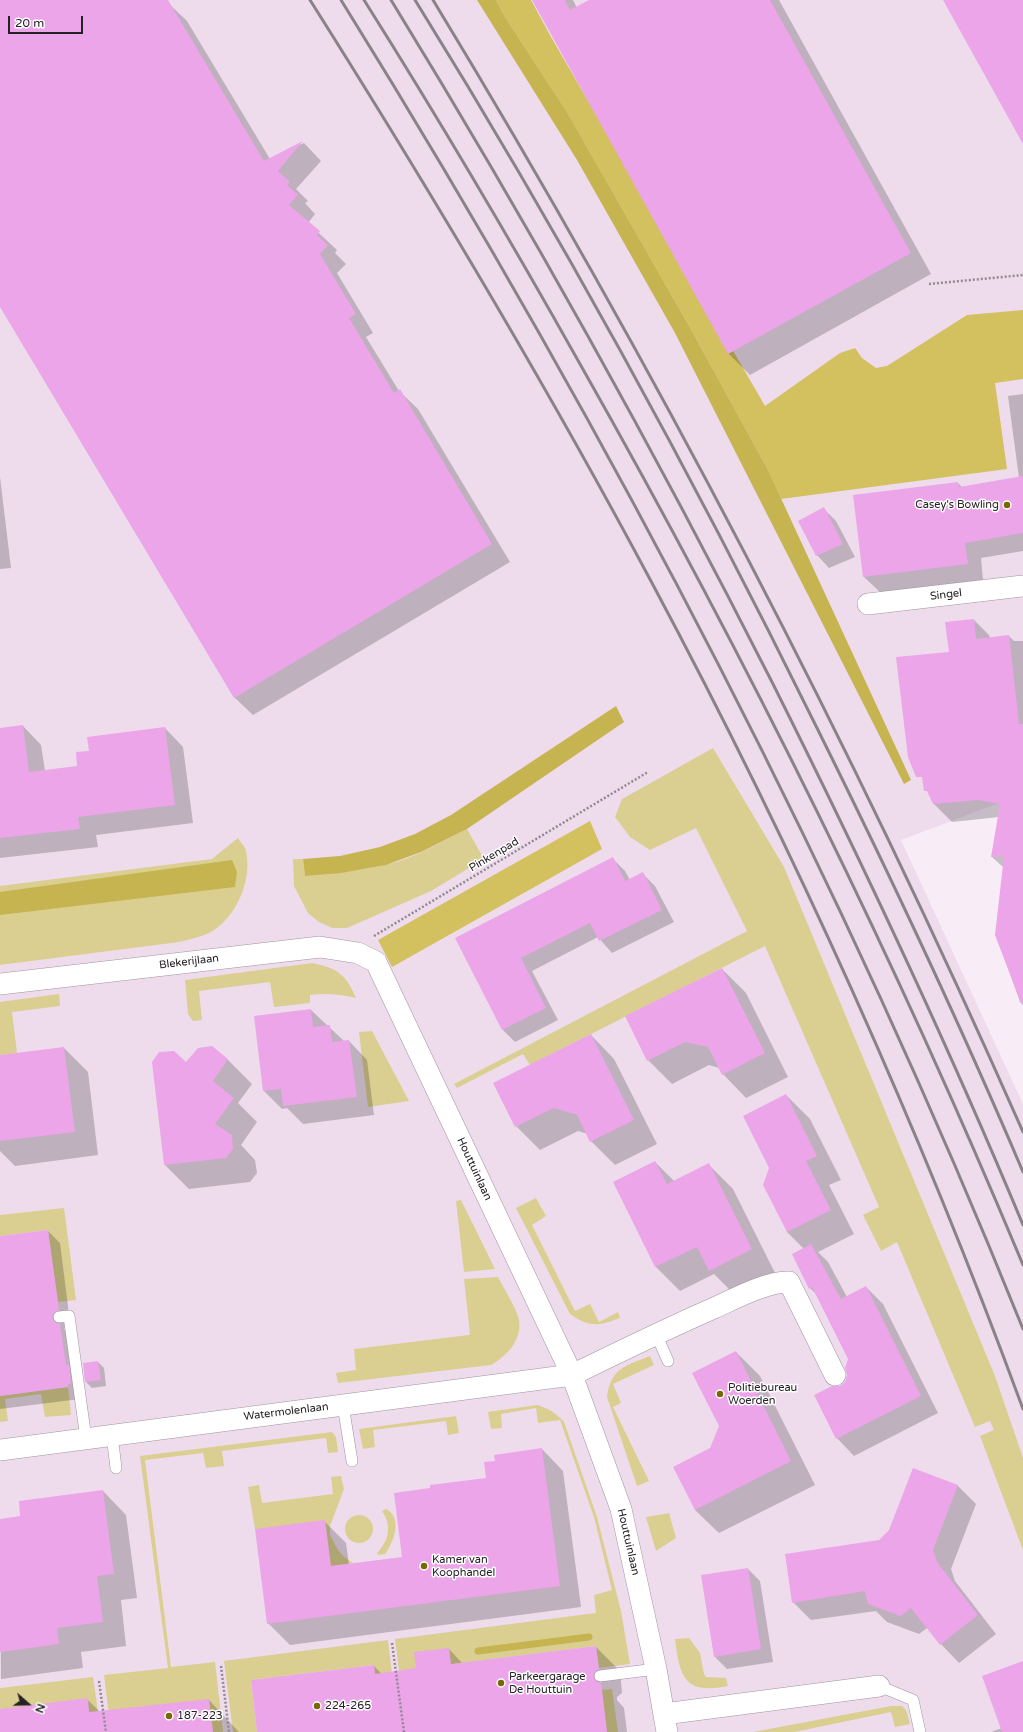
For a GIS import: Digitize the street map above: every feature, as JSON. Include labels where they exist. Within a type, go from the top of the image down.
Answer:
[{"type":"street","name":"Singel","points":[[868,604],[1023,586]]},
{"type":"street","name":"Blekerijlaan","points":[[0,984],[320,947],[358,953],[376,962]]},
{"type":"street","name":"Houttuinlaan","points":[[376,962],[572,1375],[621,1508],[656,1669],[666,1723],[879,1686]]},
{"type":"street","points":[[572,1375],[656,1334],[743,1295],[779,1282],[789,1282],[835,1375]]},
{"type":"street","name":"Watermolenlaan","points":[[0,1450],[572,1375]]},
{"type":"lane","points":[[59,1317],[69,1316],[86,1439]]},
{"type":"lane","points":[[656,1334],[668,1361]]},
{"type":"lane","points":[[343,1405],[352,1461]]},
{"type":"lane","points":[[112,1435],[116,1468]]},
{"type":"lane","points":[[600,1676],[656,1669]]},
{"type":"lane","points":[[879,1686],[913,1700],[920,1732]]},
{"type":"path","points":[[929,284],[1023,274]]},
{"type":"path","name":"Pinkenpad","points":[[348,951],[648,772]]},
{"type":"path","points":[[392,1643],[404,1731]]},
{"type":"path","points":[[221,1666],[229,1732]]},
{"type":"path","points":[[99,1681],[106,1732]]},
{"type":"shaded area","points":[[0,0],[1023,0],[1023,794],[901,840],[1023,1104],[1023,1732],[0,1732]]},
{"type":"shaded area","points":[[477,0],[496,0],[505,17],[567,112],[688,324],[767,468],[911,780],[904,784],[675,333],[577,160]]},
{"type":"shaded area","points":[[496,0],[531,0],[765,406],[840,353],[855,348],[862,358],[876,368],[887,366],[967,315],[1023,310],[1023,379],[995,383],[1007,469],[781,499],[767,468],[688,324],[567,112],[505,17]]},
{"type":"shaded area","points":[[616,706],[624,722],[467,829],[421,852],[386,865],[341,873],[305,876],[303,859],[340,856],[380,847],[415,834],[451,815]]},
{"type":"shaded area","points":[[713,748],[784,867],[995,1376],[1023,1458],[1023,1550],[980,1436],[994,1430],[990,1421],[975,1427],[897,1242],[881,1251],[863,1215],[879,1207],[765,946],[530,1065],[523,1054],[457,1088],[454,1084],[747,931],[696,828],[650,850],[630,837],[615,817],[622,799]]},
{"type":"shaded area","points":[[590,821],[602,849],[392,967],[378,940]]},
{"type":"shaded area","points":[[467,829],[484,859],[431,891],[347,928],[332,928],[319,922],[308,913],[294,886],[293,859],[303,859],[305,876],[365,869],[406,859]]},
{"type":"shaded area","points":[[238,838],[245,847],[246,851],[247,873],[245,884],[230,915],[214,930],[197,938],[179,942],[0,965],[0,886],[212,859]]},
{"type":"shaded area","points":[[232,860],[237,872],[235,887],[0,915],[0,892]]},
{"type":"shaded area","points":[[312,963],[328,967],[340,973],[348,983],[356,998],[333,994],[310,995],[310,1003],[274,1007],[270,982],[199,991],[202,1020],[193,1021],[188,1014],[185,980]]},
{"type":"shaded area","points":[[59,994],[60,1006],[12,1012],[17,1053],[0,1055],[0,1002]]},
{"type":"shaded area","points":[[372,1031],[409,1101],[368,1107],[359,1032]]},
{"type":"shaded area","points":[[536,1198],[546,1216],[532,1225],[575,1311],[590,1304],[599,1322],[618,1312],[620,1318],[606,1323],[589,1324],[570,1314],[516,1208]]},
{"type":"shaded area","points":[[461,1200],[495,1269],[464,1272],[456,1201]]},
{"type":"shaded area","points":[[64,1208],[76,1300],[58,1302],[48,1230],[0,1236],[0,1215]]},
{"type":"shaded area","points":[[498,1277],[516,1310],[519,1320],[519,1327],[516,1341],[512,1347],[503,1357],[491,1365],[338,1383],[336,1373],[356,1370],[354,1349],[469,1335],[464,1279]]},
{"type":"shaded area","points":[[650,1356],[654,1365],[613,1384],[621,1403],[613,1407],[649,1481],[637,1486],[607,1397],[612,1380],[621,1369]]},
{"type":"shaded area","points":[[68,1387],[71,1415],[45,1417],[41,1394],[5,1399],[8,1421],[0,1422],[0,1396]]},
{"type":"shaded area","points":[[537,1405],[552,1411],[564,1422],[597,1517],[621,1611],[630,1664],[599,1668],[596,1646],[399,1671],[395,1639],[596,1613],[594,1595],[612,1590],[594,1517],[560,1420],[538,1423],[536,1408],[501,1414],[502,1428],[491,1429],[488,1412]]},
{"type":"shaded area","points":[[456,1416],[459,1433],[448,1435],[446,1421],[373,1430],[375,1447],[363,1449],[359,1429]]},
{"type":"shaded area","points":[[332,1432],[336,1437],[338,1452],[328,1453],[326,1438],[222,1451],[224,1466],[206,1468],[203,1453],[145,1460],[171,1667],[215,1662],[223,1732],[111,1732],[104,1675],[168,1668],[140,1456]]},
{"type":"shaded area","points":[[341,1476],[344,1489],[330,1526],[330,1535],[338,1550],[344,1557],[353,1563],[331,1566],[255,1529],[248,1487],[259,1485],[262,1503],[333,1494],[331,1477]]},
{"type":"shaded area","points":[[386,1509],[391,1513],[396,1524],[394,1537],[385,1554],[378,1555],[377,1553],[384,1543],[388,1533],[387,1522],[382,1511]]},
{"type":"shaded area","points":[[669,1513],[676,1538],[656,1551],[646,1517]]},
{"type":"shaded area","points":[[359,1515],[365,1516],[369,1519],[372,1523],[372,1535],[369,1539],[365,1542],[359,1543],[353,1542],[349,1539],[346,1535],[345,1529],[346,1523],[349,1519],[353,1516]]},
{"type":"shaded area","points":[[689,1638],[700,1653],[704,1674],[706,1677],[726,1678],[728,1686],[711,1688],[697,1687],[685,1678],[679,1663],[675,1639]]},
{"type":"shaded area","points":[[388,1640],[399,1732],[383,1732],[374,1665],[251,1680],[257,1732],[233,1732],[224,1661]]},
{"type":"shaded area","points":[[93,1677],[101,1732],[0,1710],[0,1688]]},
{"type":"shaded area","points":[[612,1689],[618,1732],[607,1732],[602,1690]]},
{"type":"shaded area","points":[[891,1706],[902,1706],[906,1710],[910,1724],[895,1727],[891,1712],[794,1732],[753,1732]]},
{"type":"building","points":[[0,0],[168,0],[264,161],[303,141],[278,171],[290,182],[287,185],[298,195],[289,205],[320,231],[317,235],[328,245],[320,254],[356,314],[349,318],[394,393],[400,389],[492,544],[234,698],[0,307]]},
{"type":"building","points":[[532,0],[565,0],[570,10],[589,0],[770,0],[911,253],[728,354]]},
{"type":"building","points":[[943,0],[1023,0],[1023,144]]},
{"type":"building","points":[[1023,476],[1023,533],[965,543],[968,564],[863,577],[853,495],[958,482],[959,487]]},
{"type":"building","points":[[824,507],[843,544],[816,556],[798,521]]},
{"type":"building","points":[[974,619],[976,639],[1009,635],[1019,724],[1023,724],[1023,1002],[1021,1003],[995,935],[1004,856],[991,857],[1000,804],[978,800],[933,804],[927,791],[924,791],[922,777],[916,777],[908,757],[896,657],[949,652],[945,622]]},
{"type":"building","points":[[23,725],[29,772],[77,766],[76,752],[89,751],[87,737],[165,727],[175,805],[78,817],[80,829],[0,838],[0,728]]},
{"type":"building","points":[[613,857],[625,881],[643,872],[662,910],[599,941],[590,923],[521,958],[546,1008],[502,1030],[455,938]]},
{"type":"building","points":[[722,968],[765,1053],[722,1075],[708,1047],[685,1042],[647,1061],[625,1016]]},
{"type":"building","points":[[311,1009],[313,1027],[330,1025],[332,1042],[349,1040],[357,1097],[283,1106],[281,1089],[263,1091],[254,1016]]},
{"type":"building","points":[[591,1034],[634,1120],[590,1142],[577,1115],[554,1108],[515,1127],[493,1083]]},
{"type":"building","points":[[212,1046],[228,1059],[213,1081],[234,1098],[215,1124],[232,1135],[233,1149],[226,1158],[164,1165],[152,1062],[159,1052],[174,1051],[186,1062],[198,1048]]},
{"type":"building","points":[[64,1047],[75,1132],[0,1141],[0,1055]]},
{"type":"building","points":[[786,1094],[817,1156],[806,1161],[831,1210],[787,1232],[763,1185],[769,1168],[743,1116]]},
{"type":"building","points":[[655,1161],[667,1184],[709,1163],[752,1249],[709,1271],[697,1247],[655,1267],[613,1182]]},
{"type":"building","points":[[48,1230],[59,1310],[53,1314],[52,1318],[56,1323],[60,1324],[66,1365],[69,1364],[71,1384],[68,1384],[68,1387],[0,1396],[0,1236]]},
{"type":"building","points":[[811,1244],[841,1299],[866,1286],[921,1396],[836,1439],[814,1395],[832,1386],[840,1386],[845,1382],[847,1375],[845,1368],[848,1359],[812,1287],[809,1289],[792,1254]]},
{"type":"building","points":[[736,1351],[791,1461],[695,1510],[673,1467],[710,1448],[719,1426],[692,1373]]},
{"type":"building","points":[[98,1361],[101,1380],[85,1382],[83,1363]]},
{"type":"building","points":[[542,1448],[560,1586],[267,1624],[255,1529],[325,1520],[331,1566],[402,1557],[394,1493],[430,1488],[430,1485],[486,1478],[484,1462],[495,1461],[494,1455]]},
{"type":"building","points":[[913,1468],[958,1485],[933,1550],[937,1562],[978,1615],[940,1645],[911,1608],[900,1616],[868,1604],[865,1591],[792,1603],[785,1554],[879,1540],[889,1530]]},
{"type":"building","points":[[103,1490],[114,1574],[97,1576],[103,1622],[57,1628],[59,1644],[0,1652],[0,1519],[20,1516],[19,1501]]},
{"type":"building","points":[[748,1568],[761,1649],[714,1657],[701,1575]]},
{"type":"building","name":"Parkeergarage De Houttuin","points":[[596,1646],[599,1669],[594,1673],[593,1677],[597,1682],[601,1683],[607,1732],[257,1732],[251,1680],[374,1665],[375,1674],[416,1668],[414,1652],[449,1648],[451,1664]]},
{"type":"building","points":[[1023,1661],[1023,1732],[1002,1732],[982,1676]]},
{"type":"building","points":[[88,1698],[89,1712],[209,1699],[213,1732],[0,1732],[0,1709]]},
{"type":"waterway","points":[[478,1651],[589,1637]]},
{"type":"railway","points":[[310,0],[443,215],[529,361],[612,509],[704,683],[755,784],[852,990],[941,1198],[1023,1409]]},
{"type":"railway","points":[[341,0],[438,160],[532,321],[623,485],[711,650],[795,817],[875,986],[951,1157],[1023,1329]]},
{"type":"railway","points":[[364,0],[447,135],[554,318],[701,584],[759,695],[870,920],[923,1034],[1023,1265]]},
{"type":"railway","points":[[391,0],[492,168],[589,338],[683,510],[773,684],[871,885],[934,1020],[1023,1225]]},
{"type":"railway","points":[[415,0],[469,88],[574,268],[674,449],[770,633],[897,892],[949,1003],[1023,1172]]},
{"type":"railway","points":[[433,0],[515,137],[594,276],[671,415],[746,556],[819,698],[889,842],[957,986],[1023,1132]]},
{"type":"place","name":"Casey's Bowling","points":[[1007,505]]},
{"type":"place","name":"Politiebureau Woerden","points":[[720,1394]]},
{"type":"place","name":"Kamer van Koophandel","points":[[424,1566]]},
{"type":"place","name":"Parkeergarage De Houttuin","points":[[501,1683]]},
{"type":"place","name":"224-265","points":[[317,1706]]},
{"type":"place","name":"187-223","points":[[169,1716]]}]
